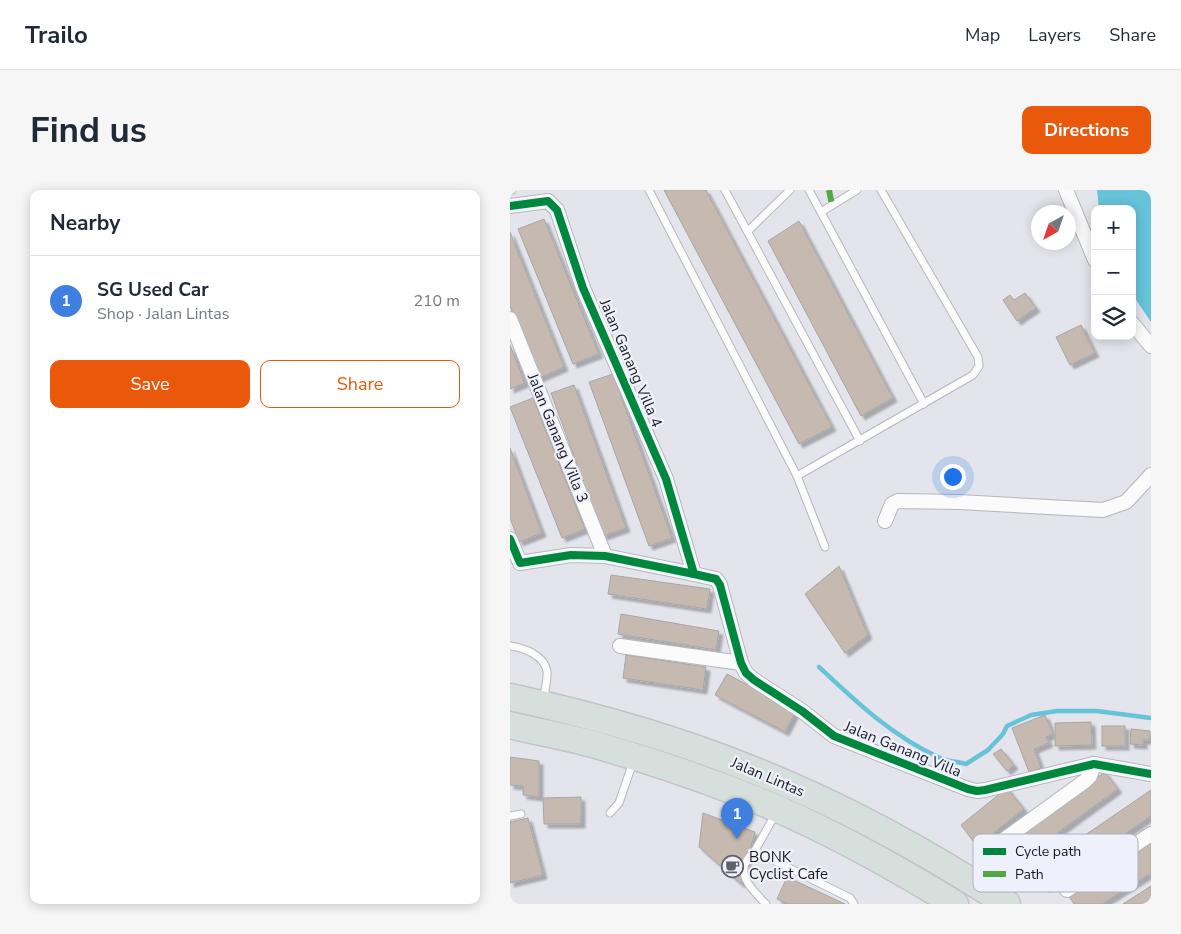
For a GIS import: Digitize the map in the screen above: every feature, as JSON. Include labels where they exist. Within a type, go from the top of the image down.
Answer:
[{"type":"highway","name":"Jalan Lintas","points":[[510,697],[612,722],[709,753],[762,773],[870,823],[973,883]]},
{"type":"highway","points":[[510,697],[516,711],[510,725]]},
{"type":"highway","name":"Jalan Lintas","points":[[510,725],[604,747],[699,778],[778,809],[858,848],[955,904]]},
{"type":"highway","name":"Jalan Lintas","points":[[988,892],[1008,904]]},
{"type":"street","points":[[1066,190],[1091,250]]},
{"type":"street","name":"Jalan Ganang Villa 4","points":[[511,206],[548,201],[556,210],[583,288],[666,480],[694,574]]},
{"type":"street","name":"Jalan Ganang Villa 3","points":[[510,319],[605,556]]},
{"type":"street","points":[[1136,328],[1151,346]]},
{"type":"street","points":[[885,521],[892,504],[898,501],[959,502],[1104,510],[1126,502],[1151,475]]},
{"type":"street","name":"Jalan Ganang Villa","points":[[510,539],[515,564],[571,555],[605,556],[716,580],[720,585],[741,663],[746,673],[754,680],[802,711],[834,736],[968,790],[985,790],[1094,764],[1151,774]]},
{"type":"street","points":[[620,646],[741,663]]},
{"type":"street","points":[[1012,834],[1085,781],[1090,776],[1094,764]]},
{"type":"street","points":[[1138,843],[1151,834]]},
{"type":"lane","points":[[649,190],[798,476],[825,547]]},
{"type":"lane","points":[[725,190],[860,441]]},
{"type":"lane","points":[[748,231],[790,190]]},
{"type":"lane","points":[[808,190],[924,404]]},
{"type":"lane","points":[[821,212],[857,190]]},
{"type":"lane","points":[[798,476],[973,375],[979,366],[979,361],[881,190]]},
{"type":"lane","points":[[510,646],[528,650],[542,661],[547,671],[543,704]]},
{"type":"lane","points":[[610,813],[619,802],[634,757]]},
{"type":"lane","points":[[766,904],[748,882],[743,872],[743,865],[754,852],[778,809]]},
{"type":"lane","points":[[510,816],[521,814]]},
{"type":"lane","points":[[754,852],[850,898],[854,904]]},
{"type":"water","points":[[1097,190],[1151,190],[1151,322],[1136,300],[1136,205],[1099,205]]},
{"type":"building","points":[[664,190],[706,190],[832,427],[799,444]]},
{"type":"building","points":[[544,219],[599,354],[573,364],[518,229]]},
{"type":"building","points":[[799,221],[893,398],[861,416],[768,241]]},
{"type":"building","points":[[510,232],[564,367],[539,378],[510,306]]},
{"type":"building","points":[[1025,293],[1036,308],[1017,321],[1003,300],[1010,295],[1014,300]]},
{"type":"building","points":[[1081,325],[1095,353],[1070,365],[1056,337]]},
{"type":"building","points":[[510,345],[525,383],[510,389]]},
{"type":"building","points":[[613,374],[672,538],[649,546],[589,382]]},
{"type":"building","points":[[574,385],[626,528],[603,536],[551,393]]},
{"type":"building","points":[[533,398],[585,529],[562,538],[510,407]]},
{"type":"building","points":[[510,448],[542,533],[519,542],[510,518]]},
{"type":"building","points":[[839,566],[868,635],[845,653],[805,594]]},
{"type":"building","points":[[611,575],[710,589],[707,609],[608,594]]},
{"type":"building","points":[[621,614],[719,631],[716,650],[618,634]]},
{"type":"building","points":[[626,655],[706,667],[703,690],[623,678]]},
{"type":"building","points":[[727,674],[796,711],[785,732],[715,695]]},
{"type":"building","points":[[1045,715],[1053,734],[1046,737],[1049,743],[1034,749],[1041,768],[1029,772],[1012,728]]},
{"type":"building","points":[[1091,722],[1092,745],[1055,746],[1055,723]]},
{"type":"building","points":[[1102,726],[1125,726],[1125,746],[1102,746]]},
{"type":"building","points":[[1131,729],[1150,731],[1150,740],[1143,740],[1143,745],[1130,744]]},
{"type":"building","points":[[1001,749],[1014,765],[1007,771],[993,754]]},
{"type":"building","points":[[510,757],[539,761],[539,797],[523,795],[523,786],[510,785]]},
{"type":"building","points":[[1105,772],[1118,789],[1056,834],[1019,834]]},
{"type":"building","points":[[1007,788],[1024,809],[992,834],[973,834],[973,841],[961,825]]},
{"type":"building","points":[[1151,790],[1151,816],[1125,834],[1087,834]]},
{"type":"building","points":[[581,797],[581,824],[544,824],[543,798]]},
{"type":"building","name":"BONK Cyclist Cafe","points":[[703,813],[755,832],[741,884],[699,847]]},
{"type":"building","points":[[528,818],[543,875],[510,883],[510,822]]},
{"type":"building","points":[[1151,840],[1151,873],[1138,881],[1138,848]]},
{"type":"building","points":[[787,877],[845,904],[788,904],[777,899]]},
{"type":"building","points":[[1151,886],[1151,904],[1123,904]]},
{"type":"building","points":[[1121,892],[1102,904],[1074,904],[1067,893]]},
{"type":"waterway","points":[[819,667],[875,717],[906,740],[940,758],[966,764],[988,750],[1003,734],[1007,726],[1031,715],[1057,711],[1097,711],[1151,718]]},
{"type":"marked path","points":[[829,190],[832,205]]},
{"type":"cycle path","points":[[510,206],[548,201],[557,210],[583,288],[666,479],[694,574]]},
{"type":"cycle path","points":[[510,539],[520,563],[571,555],[605,556],[716,579],[720,585],[741,663],[746,673],[754,680],[802,711],[834,736],[968,789],[985,790],[1094,764],[1151,774]]},
{"type":"place","name":"SG Used Car","points":[[737,839]]},
{"type":"place","name":"BONK Cyclist Cafe","points":[[733,866]]}]
